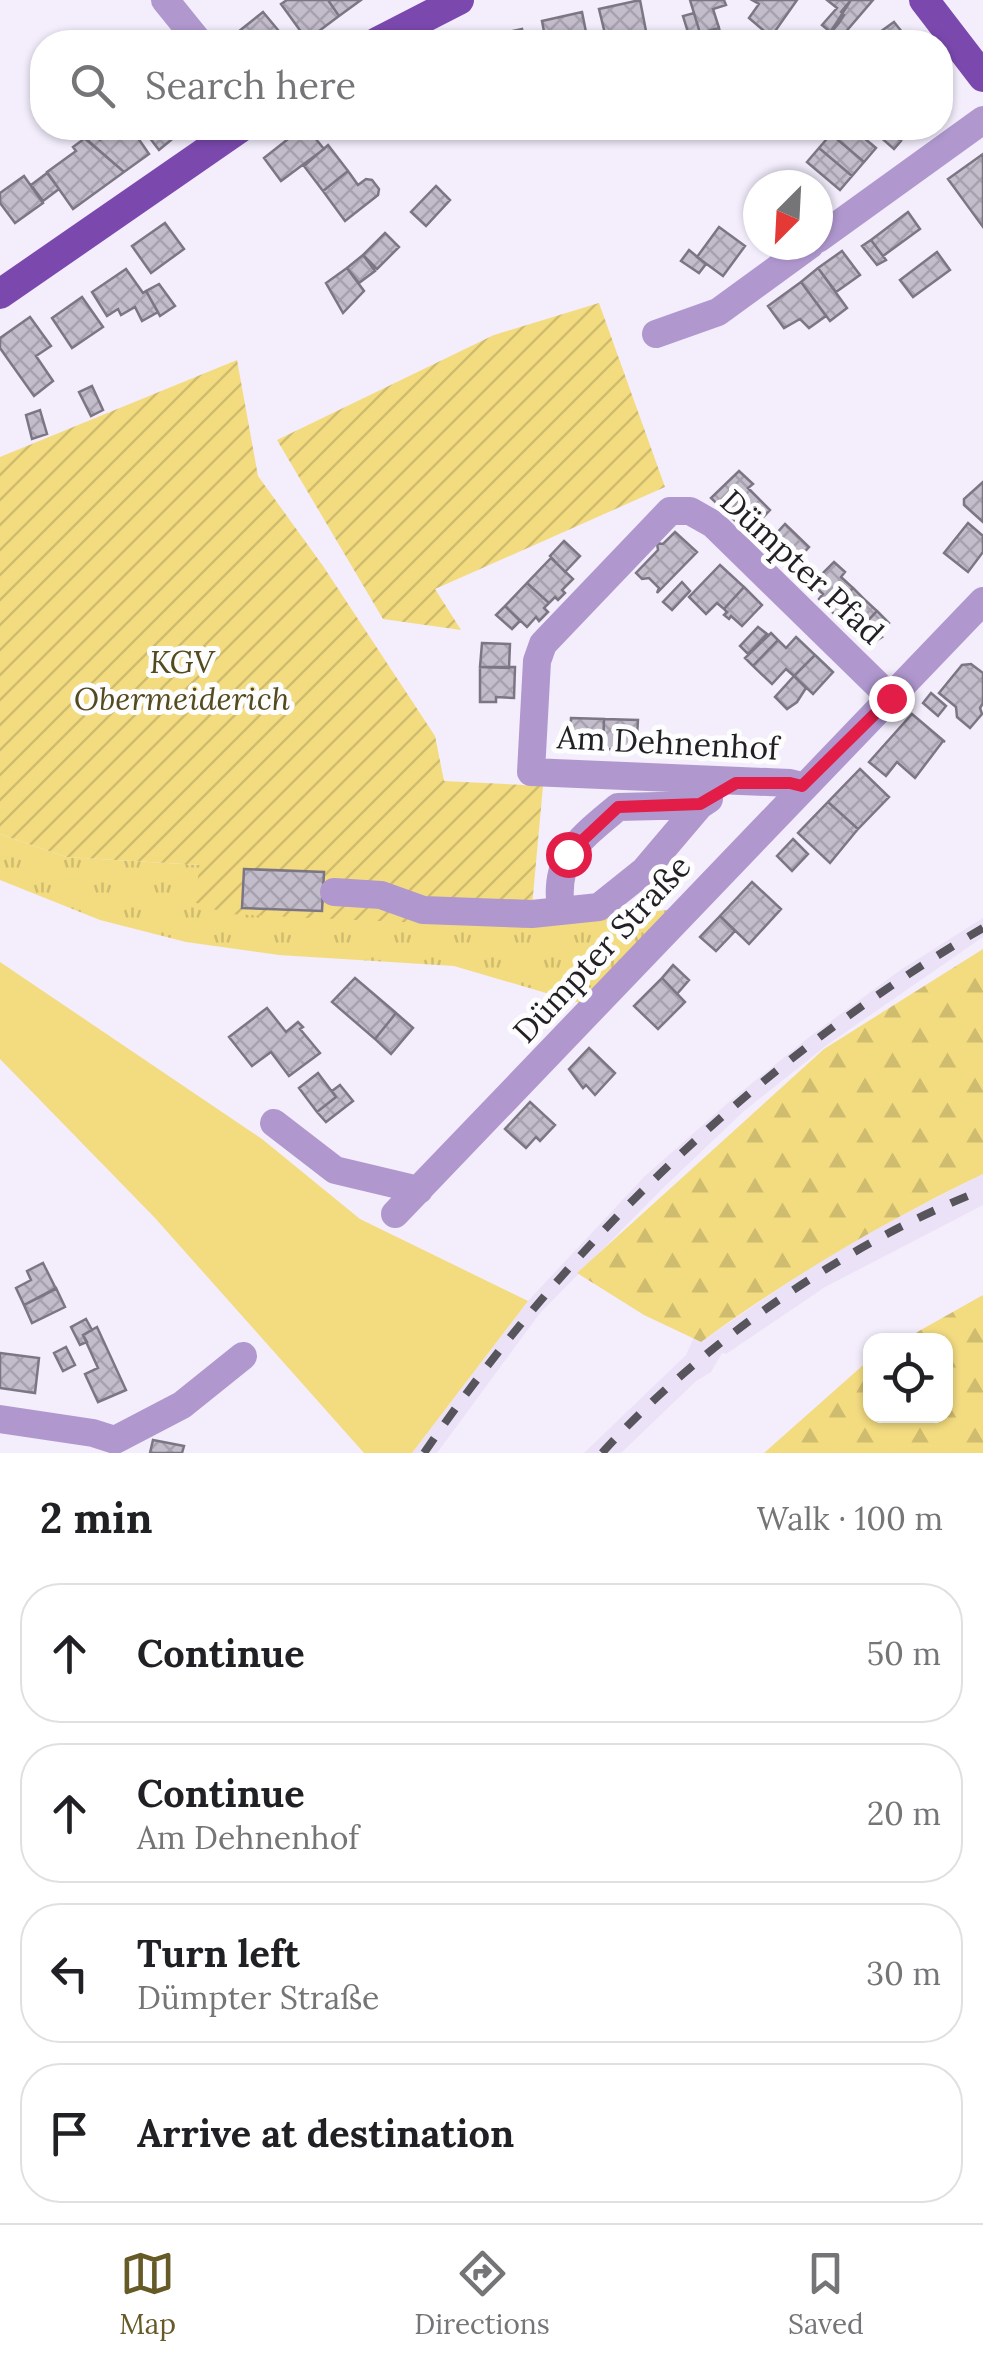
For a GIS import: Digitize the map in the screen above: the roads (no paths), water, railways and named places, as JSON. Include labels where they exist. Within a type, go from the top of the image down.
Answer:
[{"type":"main road","points":[[400,30],[459,0]]},
{"type":"main road","points":[[924,0],[947,30]]},
{"type":"main road","points":[[953,38],[983,77]]},
{"type":"main road","points":[[0,294],[223,140]]},
{"type":"street","points":[[165,0],[189,30]]},
{"type":"street","points":[[833,229],[983,120]]},
{"type":"street","points":[[656,334],[718,312],[789,260]]},
{"type":"street","name":"Dümpter Pfad","points":[[531,772],[537,662],[543,644],[670,511],[690,511],[713,524],[891,698]]},
{"type":"street","name":"Dümpter Straße","points":[[395,1214],[983,601]]},
{"type":"street","name":"Am Dehnenhof","points":[[531,772],[802,786]]},
{"type":"street","points":[[334,892],[381,895],[424,910],[532,914],[599,907],[644,871],[700,804],[736,783]]},
{"type":"street","points":[[562,909],[558,882],[568,854],[618,807],[700,804]]},
{"type":"street","points":[[274,1123],[335,1170],[419,1190]]},
{"type":"street","points":[[0,1419],[93,1433],[114,1446],[182,1405],[243,1356]]},
{"type":"railway","points":[[424,1453],[541,1300],[675,1160],[747,1095],[823,1035],[901,979],[983,928]]},
{"type":"railway","points":[[602,1453],[683,1374],[778,1300],[880,1238],[983,1190]]},
{"type":"park label","name":"KGV Obermeiderich","points":[[182,680]]}]
